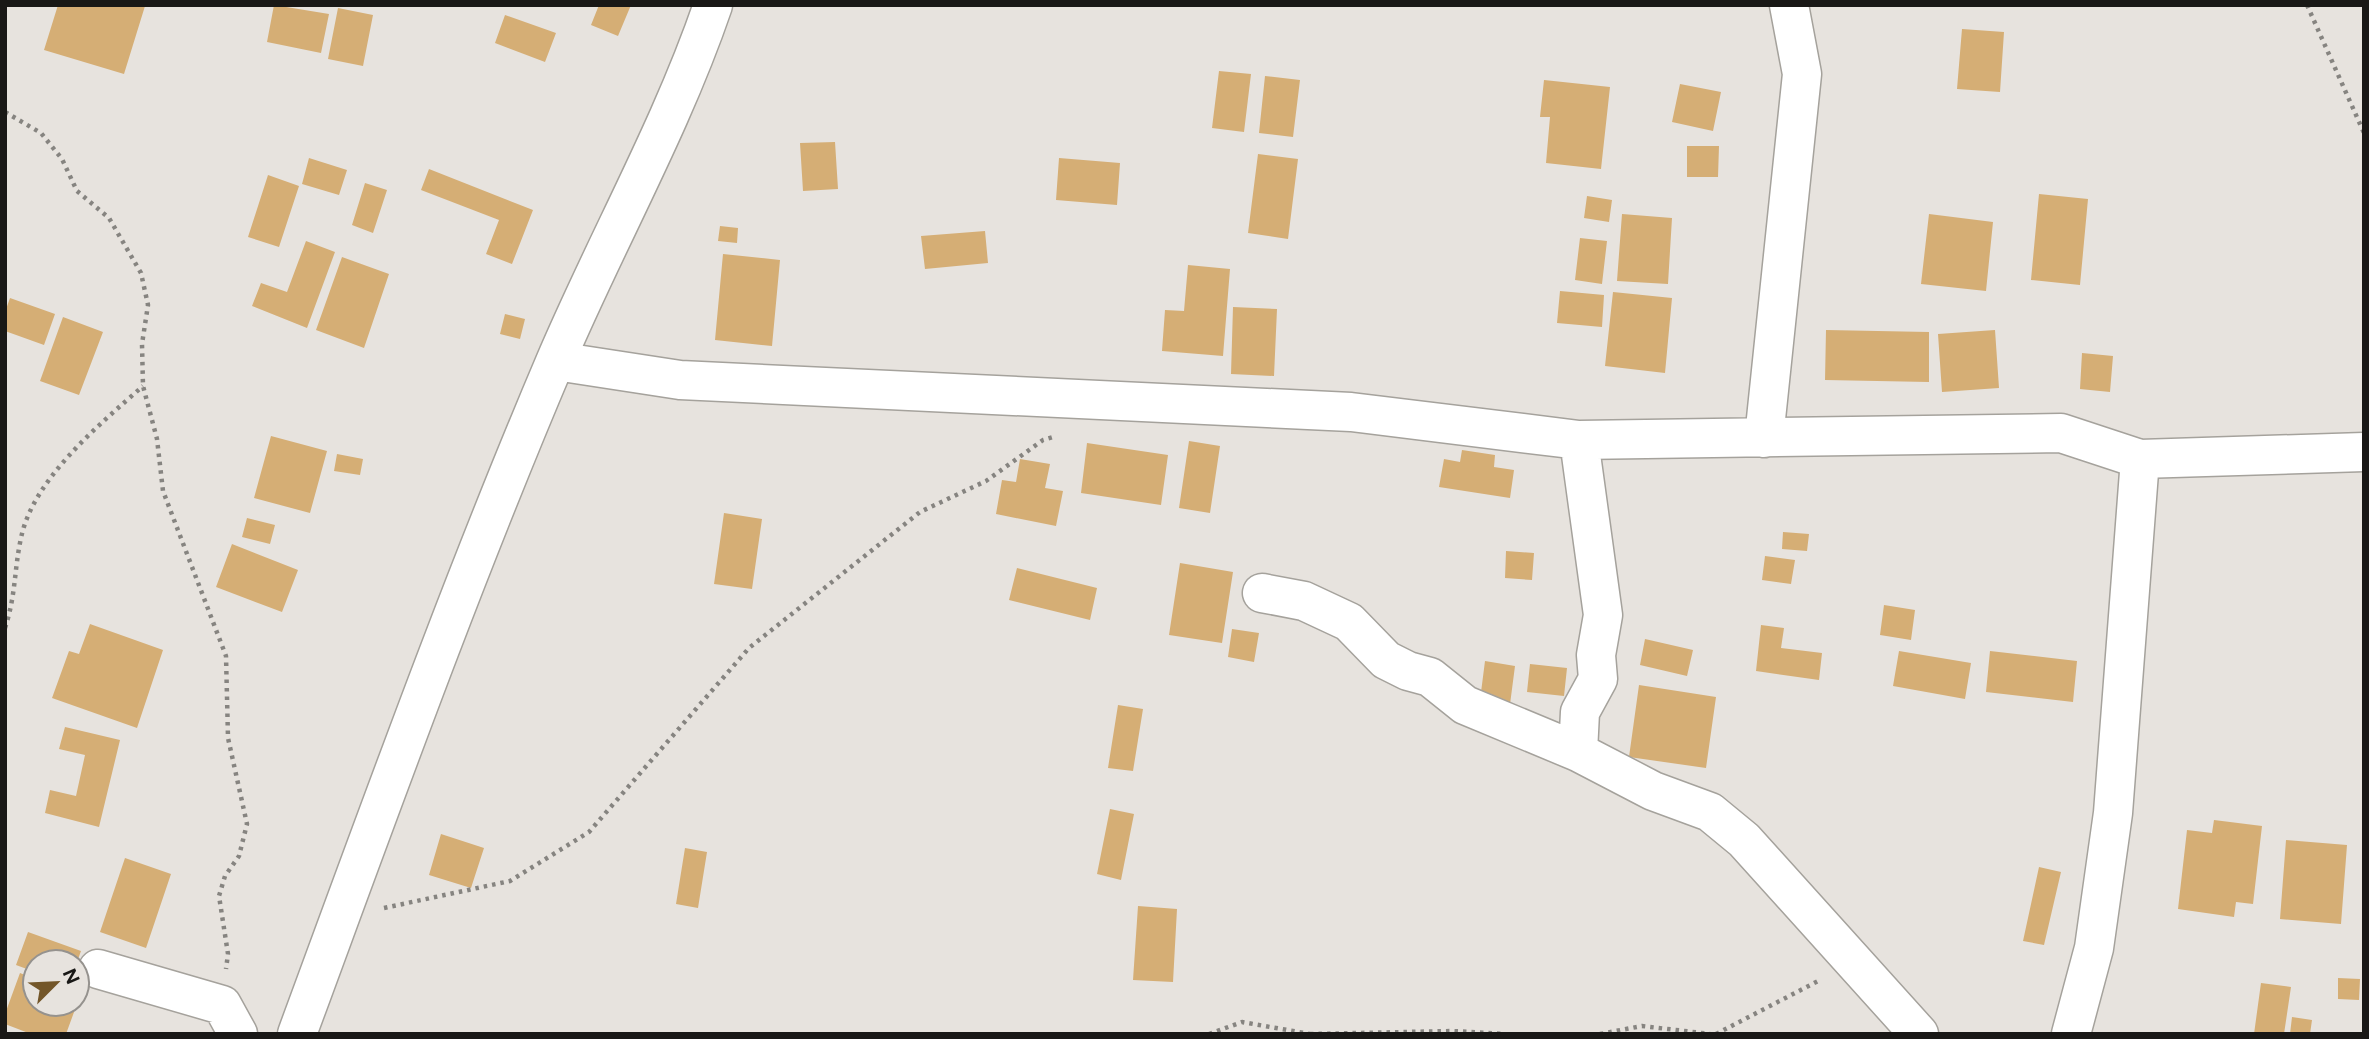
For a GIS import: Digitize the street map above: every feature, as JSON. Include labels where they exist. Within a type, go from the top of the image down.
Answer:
[{"type":"street","points":[[297,1034],[422,695],[556,361],[693,64],[713,5]]},
{"type":"street","points":[[1764,438],[1802,74],[1789,5]]},
{"type":"street","points":[[556,361],[680,380],[1351,412],[1579,440],[2061,433],[2140,459],[2364,452]]},
{"type":"street","points":[[1578,752],[1580,712],[1598,679],[1596,655],[1603,615],[1579,440]]},
{"type":"street","points":[[2071,1034],[2094,948],[2113,813],[2140,459]]},
{"type":"street","points":[[1262,593],[1304,601],[1349,622],[1387,660],[1408,671],[1430,677],[1465,705],[1578,752],[1653,792],[1710,812],[1744,841],[1919,1034]]},
{"type":"street","points":[[98,969],[230,1019]]},
{"type":"path","points":[[2307,5],[2364,133]]},
{"type":"path","points":[[5,112],[41,133],[62,159],[77,191],[109,218],[141,273],[148,306],[142,344],[143,386],[157,439],[163,491],[226,656],[228,738],[247,824],[239,856],[225,876],[219,896],[229,954],[230,1019]]},
{"type":"path","points":[[5,628],[14,602],[20,539],[32,504],[88,434],[143,386]]},
{"type":"path","points":[[340,917],[510,881],[589,832],[749,648],[920,512],[986,481],[1043,440],[1055,436]]},
{"type":"path","points":[[1716,1034],[1855,964]]},
{"type":"path","points":[[1209,1034],[1242,1022],[1310,1034],[1452,1031],[1505,1034]]},
{"type":"path","points":[[1600,1034],[1642,1026],[1710,1034]]},
{"type":"building","points":[[58,5],[145,6],[124,74],[44,50]]},
{"type":"building","points":[[274,5],[329,14],[321,53],[267,42]]},
{"type":"building","points":[[599,5],[631,5],[618,36],[591,25]]},
{"type":"building","points":[[338,8],[373,15],[363,66],[328,59]]},
{"type":"building","points":[[505,15],[556,33],[545,62],[495,43]]},
{"type":"building","points":[[1962,29],[2004,32],[2000,92],[1957,89]]},
{"type":"building","points":[[1219,71],[1251,74],[1244,132],[1212,128]]},
{"type":"building","points":[[1265,76],[1300,80],[1293,137],[1259,133]]},
{"type":"building","points":[[1544,80],[1610,87],[1601,169],[1546,163],[1550,117],[1540,117]]},
{"type":"building","points":[[1680,84],[1721,92],[1713,131],[1672,122]]},
{"type":"building","points":[[835,142],[838,189],[803,191],[800,143]]},
{"type":"building","points":[[1687,146],[1719,146],[1718,177],[1687,177]]},
{"type":"building","points":[[1258,154],[1298,159],[1288,239],[1248,233]]},
{"type":"building","points":[[309,158],[347,170],[339,195],[302,184]]},
{"type":"building","points":[[1059,158],[1120,163],[1117,205],[1056,200]]},
{"type":"building","points":[[429,169],[533,210],[512,264],[486,254],[499,220],[421,190]]},
{"type":"building","points":[[268,175],[299,186],[279,247],[248,237]]},
{"type":"building","points":[[365,183],[387,190],[373,233],[352,225]]},
{"type":"building","points":[[2039,194],[2088,199],[2080,285],[2031,280]]},
{"type":"building","points":[[1587,196],[1612,200],[1609,222],[1584,218]]},
{"type":"building","points":[[1622,214],[1672,218],[1668,284],[1617,281]]},
{"type":"building","points":[[1929,214],[1993,222],[1986,291],[1921,284]]},
{"type":"building","points":[[720,226],[738,228],[737,243],[718,241]]},
{"type":"building","points":[[985,231],[988,263],[925,269],[921,236]]},
{"type":"building","points":[[1580,238],[1607,241],[1602,284],[1575,280]]},
{"type":"building","points":[[306,241],[335,252],[307,328],[252,306],[261,283],[287,292]]},
{"type":"building","points":[[723,254],[780,260],[772,346],[715,340]]},
{"type":"building","points":[[342,257],[389,274],[364,348],[316,330]]},
{"type":"building","points":[[1188,265],[1230,269],[1223,356],[1162,351],[1165,310],[1184,311]]},
{"type":"building","points":[[1560,291],[1604,295],[1602,327],[1557,323]]},
{"type":"building","points":[[1613,292],[1672,298],[1665,373],[1605,366]]},
{"type":"building","points":[[10,298],[55,314],[44,345],[5,331],[5,312]]},
{"type":"building","points":[[1233,307],[1277,309],[1274,376],[1231,374]]},
{"type":"building","points":[[505,314],[525,319],[520,339],[500,334]]},
{"type":"building","points":[[63,317],[103,332],[79,395],[40,381]]},
{"type":"building","points":[[1826,330],[1929,332],[1929,382],[1825,380]]},
{"type":"building","points":[[1995,330],[1999,388],[1942,392],[1938,334]]},
{"type":"building","points":[[2082,353],[2113,356],[2110,392],[2080,389]]},
{"type":"building","points":[[271,436],[327,451],[310,513],[254,498]]},
{"type":"building","points":[[1189,441],[1220,446],[1210,513],[1179,508]]},
{"type":"building","points":[[1087,443],[1168,455],[1161,505],[1081,493]]},
{"type":"building","points":[[1462,450],[1495,455],[1494,467],[1514,470],[1510,498],[1439,487],[1444,459],[1460,462]]},
{"type":"building","points":[[337,454],[363,459],[360,475],[334,471]]},
{"type":"building","points":[[1020,459],[1050,464],[1045,488],[1063,491],[1056,526],[996,514],[1002,480],[1016,482]]},
{"type":"building","points":[[724,513],[762,519],[752,589],[714,584]]},
{"type":"building","points":[[247,518],[275,525],[270,544],[242,537]]},
{"type":"building","points":[[1783,532],[1809,534],[1807,551],[1782,549]]},
{"type":"building","points":[[232,544],[298,570],[282,612],[216,587]]},
{"type":"building","points":[[1506,551],[1534,553],[1532,580],[1505,578]]},
{"type":"building","points":[[1765,556],[1795,560],[1791,584],[1762,580]]},
{"type":"building","points":[[1180,563],[1233,572],[1222,643],[1169,635]]},
{"type":"building","points":[[1017,568],[1097,588],[1090,620],[1009,600]]},
{"type":"building","points":[[1884,605],[1915,610],[1911,640],[1880,635]]},
{"type":"building","points":[[90,624],[163,650],[137,728],[52,698],[69,651],[79,654]]},
{"type":"building","points":[[1761,625],[1784,628],[1781,648],[1822,653],[1819,680],[1756,671]]},
{"type":"building","points":[[1232,629],[1259,633],[1254,662],[1228,657]]},
{"type":"building","points":[[1645,639],[1693,650],[1687,676],[1640,665]]},
{"type":"building","points":[[1899,651],[1971,663],[1965,699],[1893,686]]},
{"type":"building","points":[[1990,651],[2077,661],[2073,702],[1986,692]]},
{"type":"building","points":[[1485,661],[1515,666],[1509,712],[1479,708]]},
{"type":"building","points":[[1530,664],[1567,668],[1564,696],[1527,692]]},
{"type":"building","points":[[1639,685],[1716,697],[1706,768],[1629,757]]},
{"type":"building","points":[[1118,705],[1143,709],[1133,771],[1108,768]]},
{"type":"building","points":[[65,727],[120,740],[99,827],[45,813],[50,790],[76,796],[85,755],[59,749]]},
{"type":"building","points":[[1110,809],[1134,814],[1121,880],[1097,874]]},
{"type":"building","points":[[2214,820],[2262,826],[2253,904],[2236,902],[2234,917],[2178,909],[2187,830],[2212,833]]},
{"type":"building","points":[[441,834],[484,848],[471,888],[429,875]]},
{"type":"building","points":[[2286,840],[2347,845],[2341,924],[2280,919]]},
{"type":"building","points":[[685,848],[707,852],[698,908],[676,904]]},
{"type":"building","points":[[125,858],[171,874],[146,948],[100,932]]},
{"type":"building","points":[[2039,867],[2061,872],[2044,945],[2023,941]]},
{"type":"building","points":[[1138,906],[1177,909],[1173,982],[1133,980]]},
{"type":"building","points":[[28,932],[73,948],[22,948]]},
{"type":"building","points":[[21,951],[21,967],[16,965]]},
{"type":"building","points":[[20,973],[21,1018],[72,1018],[66,1034],[31,1034],[5,1024],[5,1014]]},
{"type":"building","points":[[2338,978],[2360,979],[2359,1000],[2338,999]]},
{"type":"building","points":[[2261,983],[2291,987],[2284,1034],[2254,1034]]},
{"type":"building","points":[[2292,1017],[2312,1020],[2310,1034],[2290,1034]]}]
